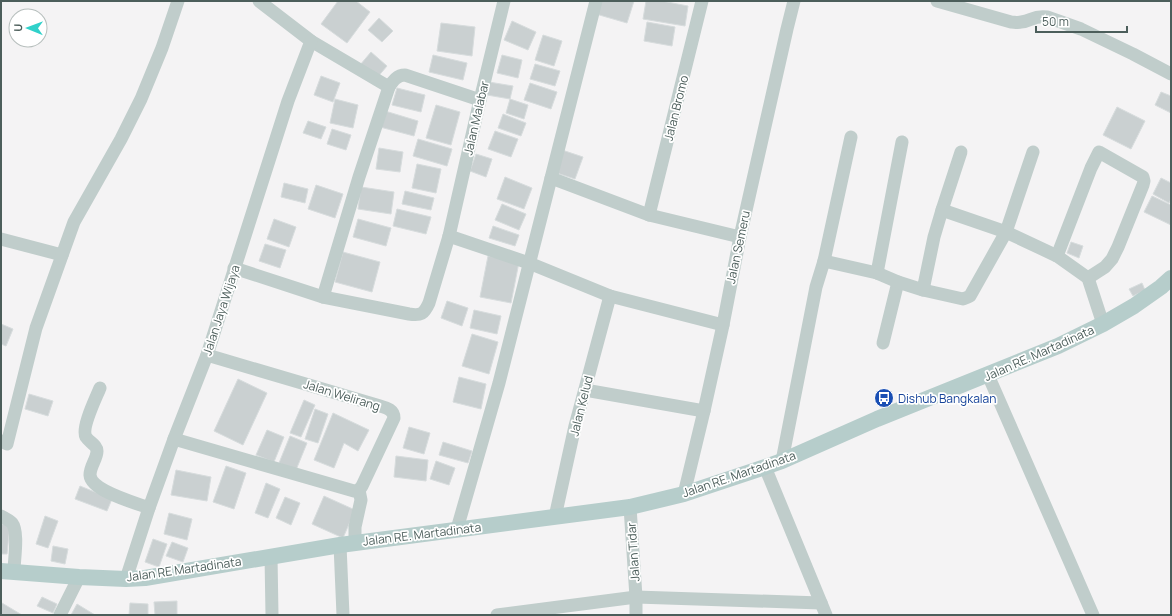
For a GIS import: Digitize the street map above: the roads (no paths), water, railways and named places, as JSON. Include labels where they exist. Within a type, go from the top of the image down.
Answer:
[{"type":"main road","name":"Jalan RE. Martadinata","points":[[271,556],[347,544],[630,507],[684,494],[782,461],[877,419],[1058,346],[1103,324],[1134,306],[1171,278]]},
{"type":"main road","name":"Jalan RE Martadinata","points":[[8,571],[79,577],[126,579],[145,578],[271,556]]},
{"type":"street","points":[[1,441],[7,444],[36,328],[74,222],[121,139],[141,98],[162,48],[178,1]]},
{"type":"street","name":"Jalan Malabar","points":[[323,297],[415,315],[421,314],[430,303],[449,236],[504,1]]},
{"type":"street","points":[[457,529],[499,384],[596,1]]},
{"type":"street","name":"Jalan Bromo","points":[[649,215],[702,1]]},
{"type":"street","name":"Jalan Semeru","points":[[684,494],[704,411],[740,237],[794,1]]},
{"type":"street","points":[[937,1],[1011,22],[1021,22],[1041,16],[1047,17],[1081,30],[1133,54],[1171,74]]},
{"type":"street","points":[[266,3],[311,41],[389,87]]},
{"type":"street","name":"Jalan Jaya Wijaya","points":[[126,579],[149,508],[207,355],[288,101],[311,41]]},
{"type":"street","points":[[234,268],[323,297],[359,177],[389,87],[400,75],[405,74],[480,100]]},
{"type":"street","points":[[782,461],[816,287],[824,261],[851,137]]},
{"type":"street","points":[[877,273],[902,142]]},
{"type":"street","points":[[923,290],[934,237],[961,152]]},
{"type":"street","points":[[824,261],[877,273],[923,290],[963,299],[968,298],[1006,232],[1033,152]]},
{"type":"street","points":[[1057,256],[1091,168],[1099,152],[1143,177],[1143,185],[1112,260],[1105,267],[1088,278]]},
{"type":"street","points":[[551,178],[649,215],[740,237]]},
{"type":"street","points":[[942,210],[1006,232],[1057,256],[1088,278],[1103,324]]},
{"type":"street","points":[[449,236],[529,263],[610,296],[723,325]]},
{"type":"street","points":[[1,239],[62,255]]},
{"type":"street","points":[[883,343],[898,282]]},
{"type":"street","name":"Jalan Kelud","points":[[556,517],[575,426],[610,296]]},
{"type":"street","name":"Jalan Welirang","points":[[207,355],[380,406],[391,411],[394,418],[359,490]]},
{"type":"street","points":[[988,375],[1093,615]]},
{"type":"street","points":[[100,388],[90,409],[85,431],[86,438],[96,447],[97,451],[90,473],[91,479],[104,491],[149,508]]},
{"type":"street","points":[[585,390],[704,411]]},
{"type":"street","points":[[174,439],[258,462],[354,491],[359,490],[361,500],[355,527],[347,544],[343,615]]},
{"type":"street","points":[[497,615],[636,597],[824,609],[765,467]]},
{"type":"street","name":"Jalan Tidar","points":[[630,507],[636,615]]},
{"type":"street","points":[[1,516],[10,522],[15,528],[16,536],[8,571]]},
{"type":"street","points":[[271,556],[272,615]]},
{"type":"street","points":[[60,615],[79,577]]},
{"type":"place","name":"Dishub Bangkalan","points":[[884,398]]}]
